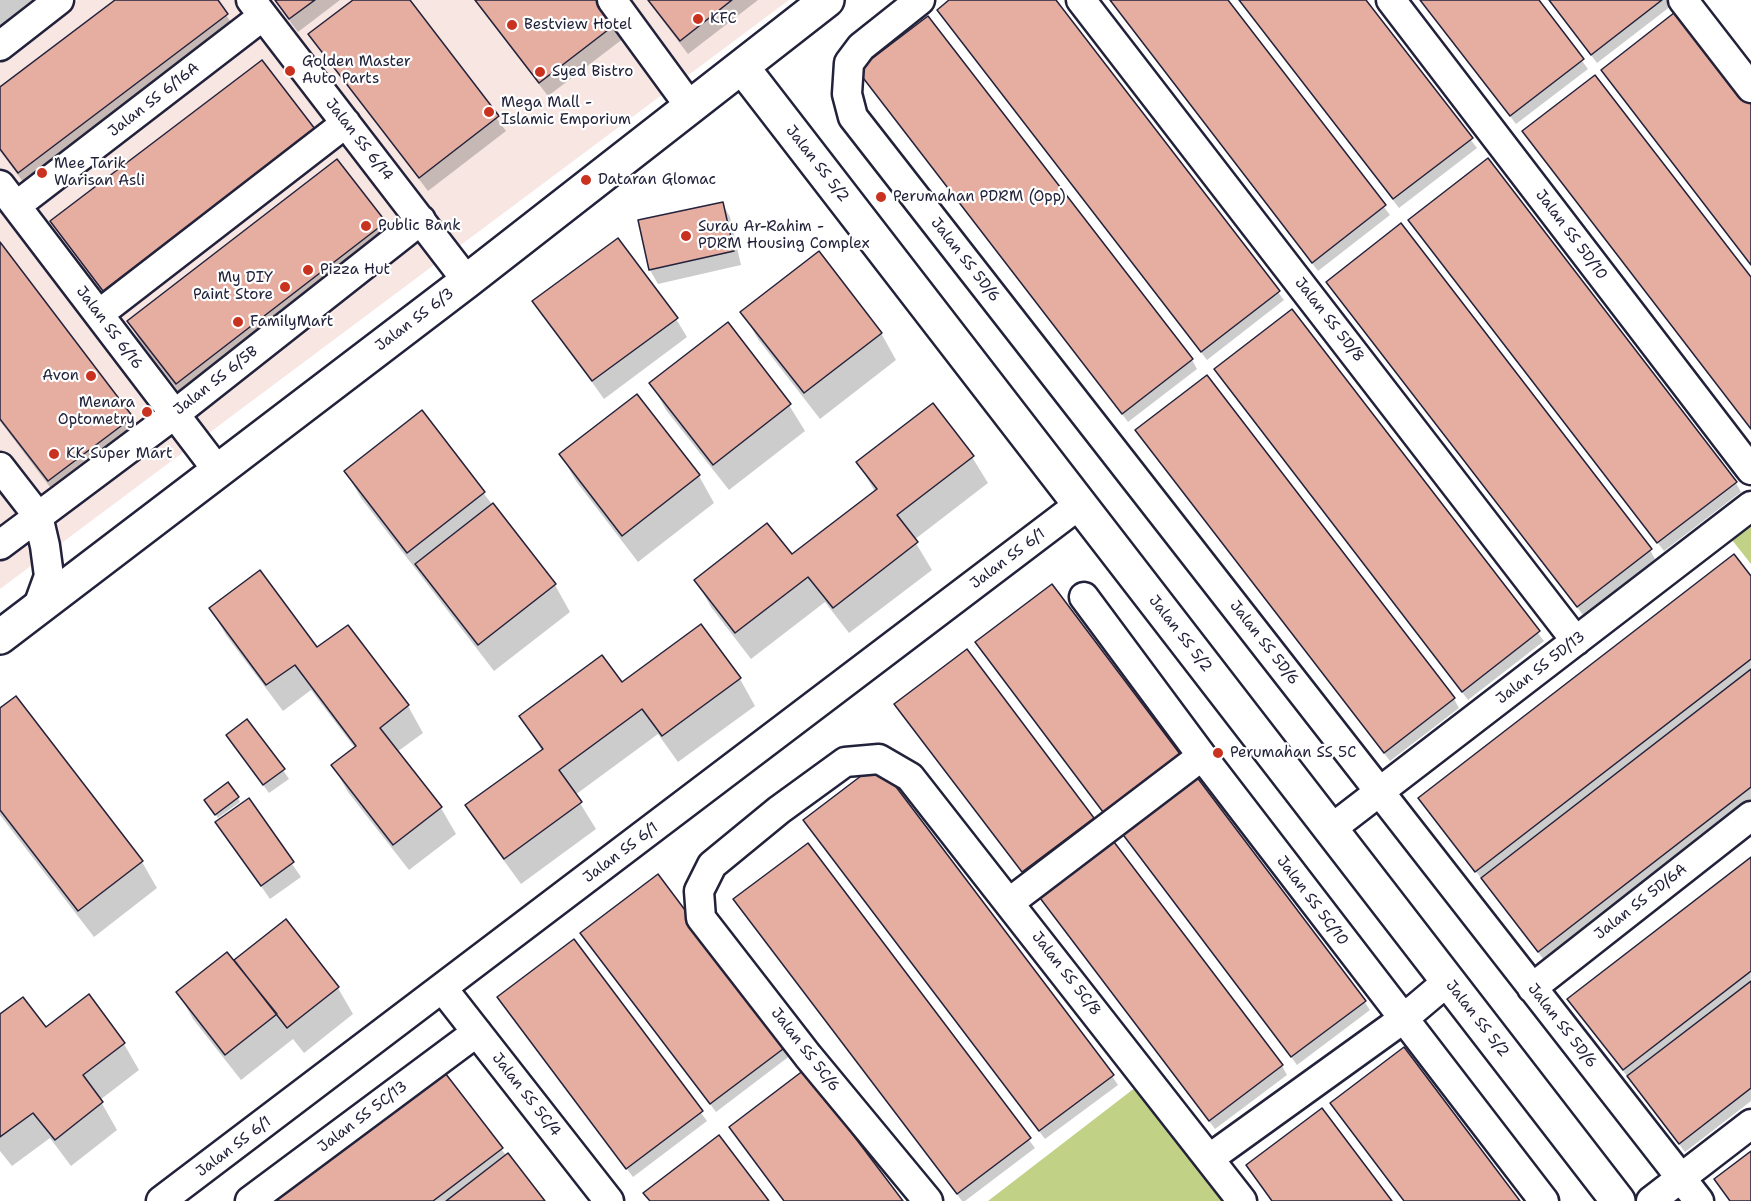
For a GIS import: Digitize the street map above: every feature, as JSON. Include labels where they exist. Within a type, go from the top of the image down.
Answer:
[{"type":"street","points":[[0,46],[59,0]]},
{"type":"street","points":[[612,0],[691,108]]},
{"type":"street","name":"Jalan SS 6/3","points":[[0,637],[467,281],[827,0]]},
{"type":"street","name":"Jalan SS 5D/6","points":[[920,0],[861,47],[849,63],[846,77],[847,94],[853,117],[1699,1201]]},
{"type":"street","name":"Jalan SS 5D/8","points":[[1081,0],[1576,641]]},
{"type":"street","name":"Jalan SS 5D/10","points":[[1391,0],[1751,470]]},
{"type":"street","points":[[1683,0],[1751,88]]},
{"type":"street","name":"Jalan SS 6/14","points":[[257,8],[467,281]]},
{"type":"street","name":"Jalan SS 6/16A","points":[[8,195],[257,8]]},
{"type":"street","name":"Jalan SS 5/2","points":[[742,67],[1618,1201]]},
{"type":"street","points":[[99,314],[346,123]]},
{"type":"street","name":"Jalan SS 6/16","points":[[8,195],[218,471]]},
{"type":"street","name":"Jalan SS 6/5B","points":[[0,545],[174,414],[421,220]]},
{"type":"street","points":[[0,466],[38,516],[45,546],[48,576],[37,609]]},
{"type":"street","name":"Jalan SS 6/1","points":[[161,1201],[1080,504]]},
{"type":"street","name":"Jalan SS 5D/13","points":[[1331,829],[1751,506]]},
{"type":"street","name":"Jalan SS 5C/10","points":[[1084,597],[1202,756],[1544,1201]]},
{"type":"street","points":[[1010,902],[1202,756]]},
{"type":"street","name":"Jalan SS 5C/8","points":[[699,891],[712,865],[779,810],[845,762],[879,759],[910,777],[1242,1201]]},
{"type":"street","name":"Jalan SS 5D/6A","points":[[1532,988],[1751,816]]},
{"type":"street","name":"Jalan SS 5C/6","points":[[699,891],[701,918],[808,1056],[928,1201]]},
{"type":"street","points":[[1210,1158],[1403,1019],[1448,981]]},
{"type":"street","name":"Jalan SS 5C/4","points":[[443,988],[609,1201]]},
{"type":"street","name":"Jalan SS 5C/13","points":[[250,1201],[477,1032]]},
{"type":"street","points":[[1651,1201],[1751,1124]]},
{"type":"shaded area","points":[[78,0],[789,0],[0,589],[0,60]]},
{"type":"green space","points":[[1751,525],[1751,564],[1732,540]]},
{"type":"green space","points":[[1136,1087],[1224,1201],[988,1201]]},
{"type":"building","points":[[115,0],[218,0],[228,14],[18,173],[0,149],[0,87]]},
{"type":"building","points":[[275,0],[315,0],[289,19]]},
{"type":"building","points":[[353,0],[410,0],[499,116],[419,178],[308,34]]},
{"type":"building","points":[[475,0],[600,0],[617,23],[539,83]]},
{"type":"building","points":[[648,0],[732,0],[680,41]]},
{"type":"building","points":[[949,0],[1056,0],[1280,291],[1201,352],[937,10]]},
{"type":"building","points":[[1110,0],[1228,0],[1386,205],[1312,263]]},
{"type":"building","points":[[1239,0],[1366,0],[1473,138],[1393,199]]},
{"type":"building","points":[[1420,0],[1539,0],[1584,59],[1510,116]]},
{"type":"building","points":[[1549,0],[1662,0],[1591,55]]},
{"type":"building","points":[[1679,9],[1751,103],[1751,265],[1601,70]]},
{"type":"building","points":[[928,16],[1193,359],[1122,414],[857,70]]},
{"type":"building","points":[[262,60],[315,129],[103,291],[50,221]]},
{"type":"building","points":[[1595,75],[1751,277],[1751,429],[1522,131]]},
{"type":"building","points":[[1488,158],[1737,482],[1657,543],[1408,220]]},
{"type":"building","points":[[337,159],[386,222],[176,384],[127,321]]},
{"type":"building","name":"Surau Ar-Rahim - PDRM Housing Complex","points":[[723,202],[734,251],[649,270],[638,220]]},
{"type":"building","points":[[1401,223],[1652,549],[1577,607],[1326,282]]},
{"type":"building","points":[[618,238],[678,318],[592,381],[532,301]]},
{"type":"building","points":[[0,242],[133,417],[48,481],[0,419]]},
{"type":"building","points":[[819,251],[882,333],[804,393],[740,312]]},
{"type":"building","points":[[1292,309],[1540,631],[1462,692],[1214,369]]},
{"type":"building","points":[[728,322],[791,404],[713,465],[649,383]]},
{"type":"building","points":[[1207,375],[1455,698],[1384,753],[1135,430]]},
{"type":"building","points":[[637,394],[700,475],[622,536],[559,454]]},
{"type":"building","points":[[933,403],[974,456],[897,515],[918,542],[833,608],[808,577],[735,633],[694,580],[767,523],[792,554],[877,489],[856,462]]},
{"type":"building","points":[[422,410],[485,492],[407,553],[344,471]]},
{"type":"building","points":[[493,503],[556,584],[478,645],[415,564]]},
{"type":"building","points":[[1734,554],[1751,576],[1751,659],[1475,872],[1418,798]]},
{"type":"building","points":[[260,570],[317,647],[348,625],[409,705],[380,728],[442,807],[393,845],[331,765],[356,746],[295,665],[266,685],[209,608]]},
{"type":"building","points":[[1052,584],[1180,754],[1103,812],[975,642]]},
{"type":"building","points":[[701,624],[741,678],[662,736],[642,709],[559,770],[582,802],[504,859],[465,805],[543,749],[519,716],[602,655],[622,682]]},
{"type":"building","points":[[967,649],[1094,818],[1022,872],[894,704]]},
{"type":"building","points":[[1751,669],[1751,787],[1538,952],[1481,878]]},
{"type":"building","points":[[16,696],[143,861],[78,911],[0,810],[0,708]]},
{"type":"building","points":[[247,719],[285,769],[263,785],[226,735]]},
{"type":"building","points":[[878,763],[1114,1075],[1039,1131],[803,820]]},
{"type":"building","points":[[1196,776],[1366,1001],[1291,1057],[1121,832]]},
{"type":"building","points":[[228,782],[239,797],[215,815],[204,800]]},
{"type":"building","points":[[249,798],[294,862],[261,886],[215,822]]},
{"type":"building","points":[[1111,838],[1283,1065],[1209,1121],[1037,894]]},
{"type":"building","points":[[808,843],[1031,1138],[957,1194],[733,899]]},
{"type":"building","points":[[1751,857],[1751,971],[1623,1070],[1567,999]]},
{"type":"building","points":[[658,874],[787,1046],[710,1104],[580,933]]},
{"type":"building","points":[[286,919],[339,987],[287,1028],[234,960]]},
{"type":"building","points":[[574,939],[703,1111],[626,1169],[497,997]]},
{"type":"building","points":[[227,952],[277,1014],[225,1055],[176,992]]},
{"type":"building","points":[[1751,981],[1751,1088],[1679,1144],[1627,1076]]},
{"type":"building","points":[[89,994],[125,1043],[83,1075],[103,1102],[55,1140],[33,1113],[0,1137],[0,1014],[23,997],[46,1027]]},
{"type":"building","points":[[1404,1047],[1520,1201],[1404,1201],[1330,1103]]},
{"type":"building","points":[[442,1069],[503,1148],[433,1201],[269,1201]]},
{"type":"building","points":[[804,1070],[903,1201],[784,1201],[729,1127]]},
{"type":"building","points":[[1322,1108],[1392,1201],[1272,1201],[1246,1165]]},
{"type":"building","points":[[719,1135],[769,1201],[650,1201],[643,1193]]},
{"type":"building","points":[[1751,1151],[1751,1201],[1730,1201],[1714,1179]]},
{"type":"building","points":[[508,1153],[545,1201],[446,1201]]},
{"type":"place","name":"KFC","points":[[698,19]]},
{"type":"place","name":"Bestview Hotel","points":[[512,25]]},
{"type":"place","name":"Golden Master Auto Parts","points":[[290,71]]},
{"type":"place","name":"Syed Bistro","points":[[540,72]]},
{"type":"place","name":"Mega Mall - Islamic Emporium","points":[[489,112]]},
{"type":"place","name":"Mee Tarik Warisan Asli","points":[[42,173]]},
{"type":"place","name":"Dataran Glomac","points":[[586,180]]},
{"type":"place","name":"Perumahan PDRM (Opp)","points":[[881,197]]},
{"type":"place","name":"Public Bank","points":[[366,226]]},
{"type":"place","name":"Surau Ar-Rahim - PDRM Housing Complex","points":[[686,236]]},
{"type":"place","name":"Pizza Hut","points":[[308,270]]},
{"type":"place","name":"My DIY Paint Store","points":[[285,287]]},
{"type":"place","name":"FamilyMart","points":[[238,322]]},
{"type":"place","name":"Avon","points":[[91,376]]},
{"type":"place","name":"Menara Optometry","points":[[147,412]]},
{"type":"place","name":"KK Super Mart","points":[[54,454]]},
{"type":"place","name":"Perumahan SS 5C","points":[[1218,753]]}]
